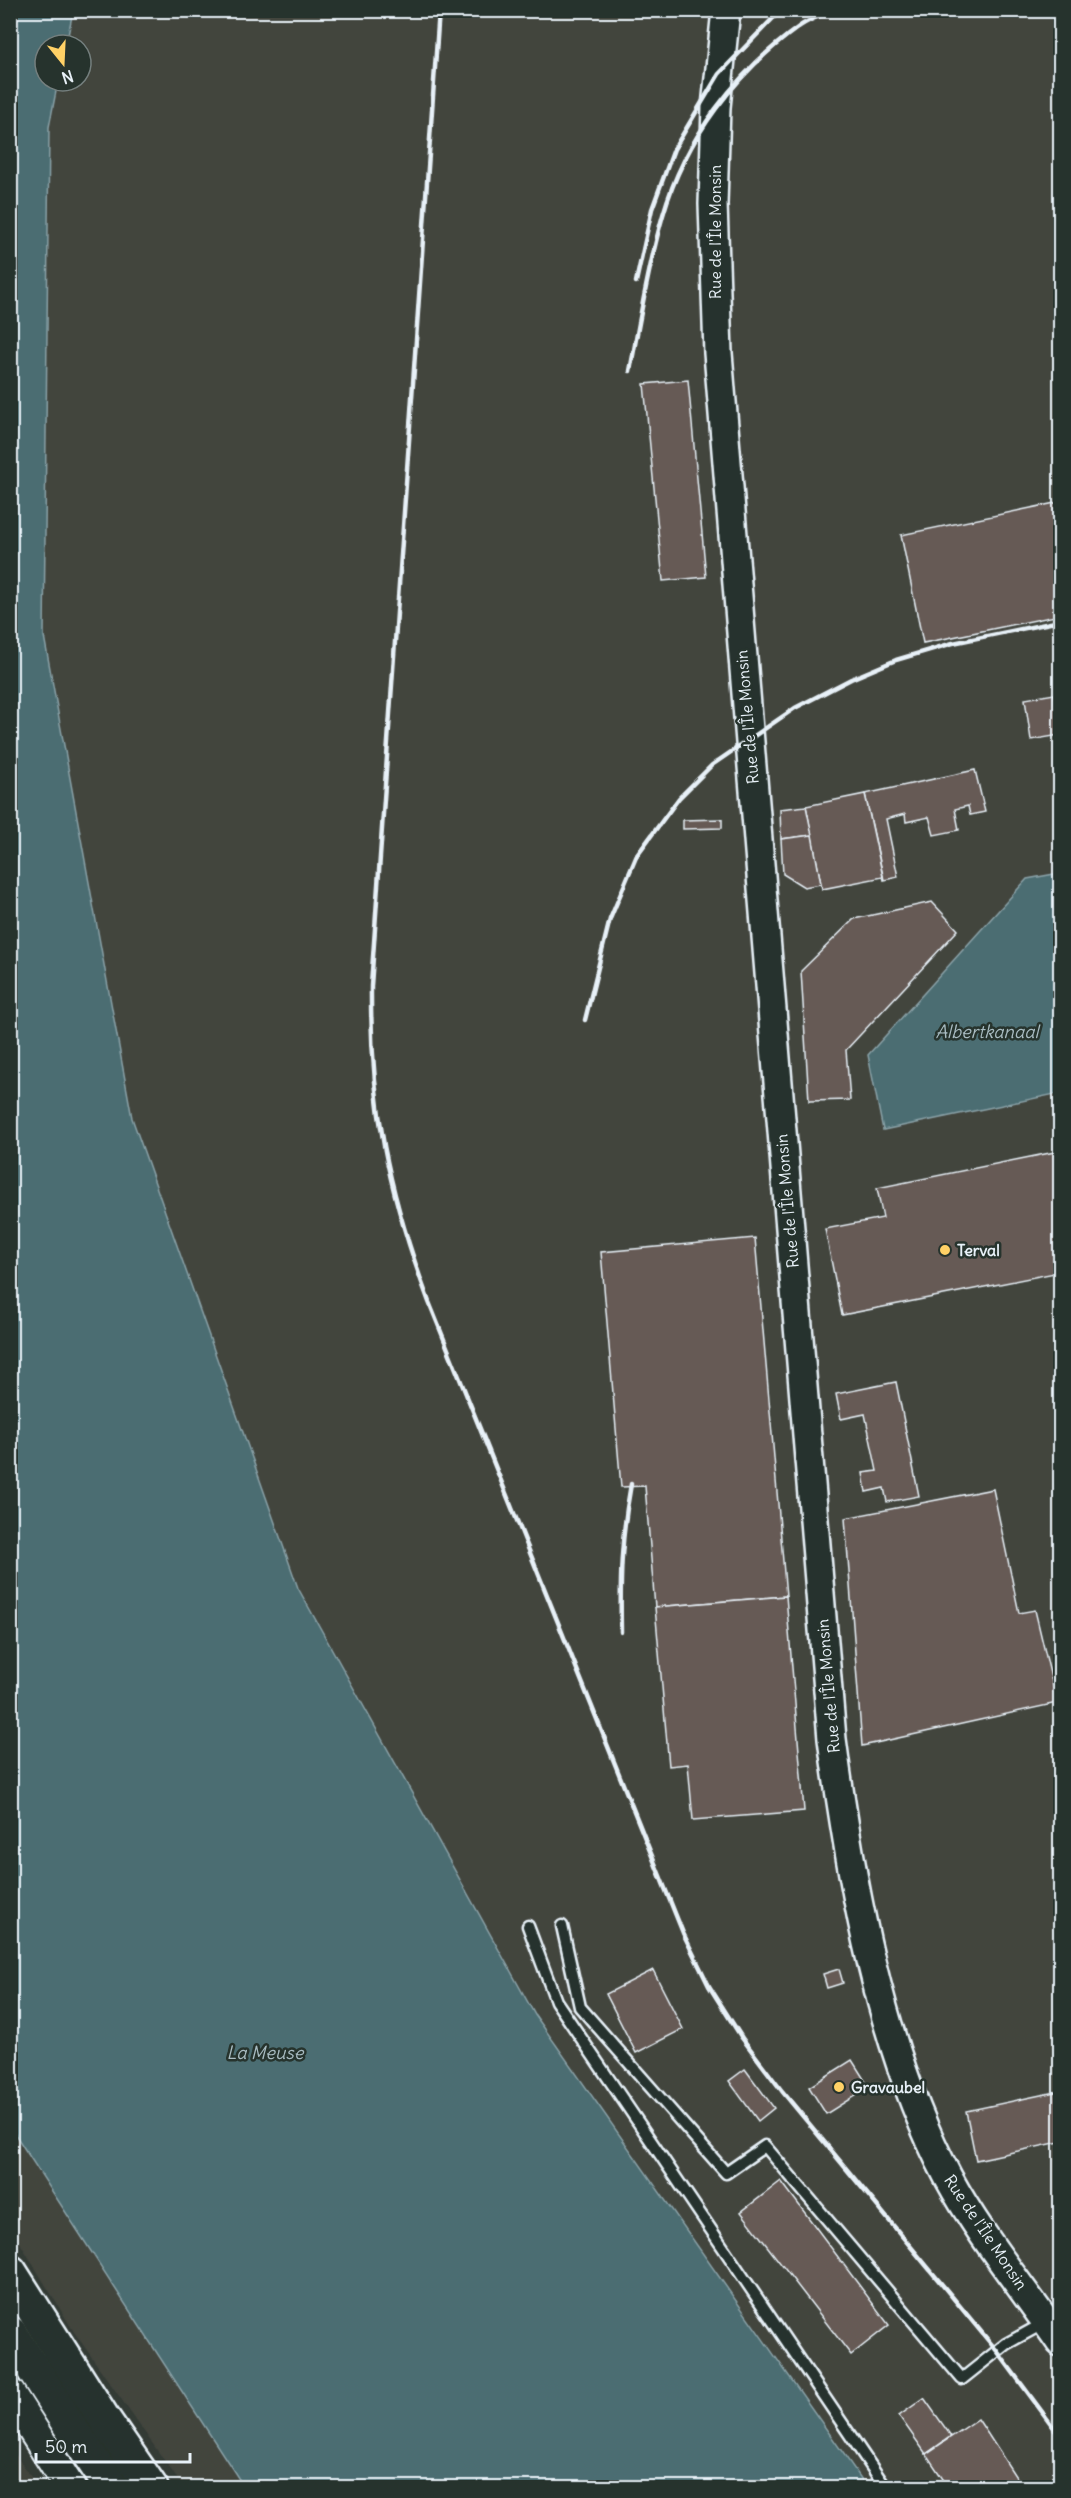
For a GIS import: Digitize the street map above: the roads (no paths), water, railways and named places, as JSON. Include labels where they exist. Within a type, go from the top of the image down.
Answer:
[{"type":"highway","points":[[10,2272],[102,2417],[151,2487]]},
{"type":"highway","points":[[10,2332],[112,2487]]},
{"type":"main road","points":[[10,2394],[70,2487]]},
{"type":"street","name":"Rue de l'Île Monsin","points":[[726,10],[716,107],[713,204],[718,353],[784,1181],[832,1739],[841,1806],[861,1915],[884,2009],[922,2121],[948,2177],[965,2206],[1054,2332]]},
{"type":"lane","points":[[528,1926],[556,2001],[886,2487]]},
{"type":"lane","points":[[562,1926],[580,2007],[726,2173],[765,2146],[963,2379],[1006,2344],[1054,2332]]},
{"type":"water","name":"La Meuse","points":[[10,11],[73,11],[68,33],[33,33],[33,93],[56,93],[49,127],[44,636],[132,1118],[298,1588],[535,2015],[867,2487],[244,2487],[11,2128]]},
{"type":"water","name":"Albertkanaal","points":[[1060,873],[1060,1093],[883,1130],[868,1055],[1027,879]]},
{"type":"railway","points":[[439,10],[371,986],[378,1109],[392,1185],[429,1302],[683,1933],[709,1986],[742,2038],[782,2091],[997,2351],[1060,2436]]},
{"type":"railway","points":[[636,282],[652,209],[674,149],[719,74],[781,10]]},
{"type":"railway","points":[[630,371],[663,215],[685,159],[699,133],[734,86],[755,64],[800,26],[833,10]]},
{"type":"railway","points":[[585,1020],[610,919],[637,855],[679,798],[712,765],[795,708],[851,679],[896,660],[953,643],[1060,621]]},
{"type":"railway","points":[[621,1632],[622,1558],[631,1484]]},
{"type":"place","name":"Terval","points":[[945,1250]]},
{"type":"place","name":"Gravaubel","points":[[839,2087]]}]
